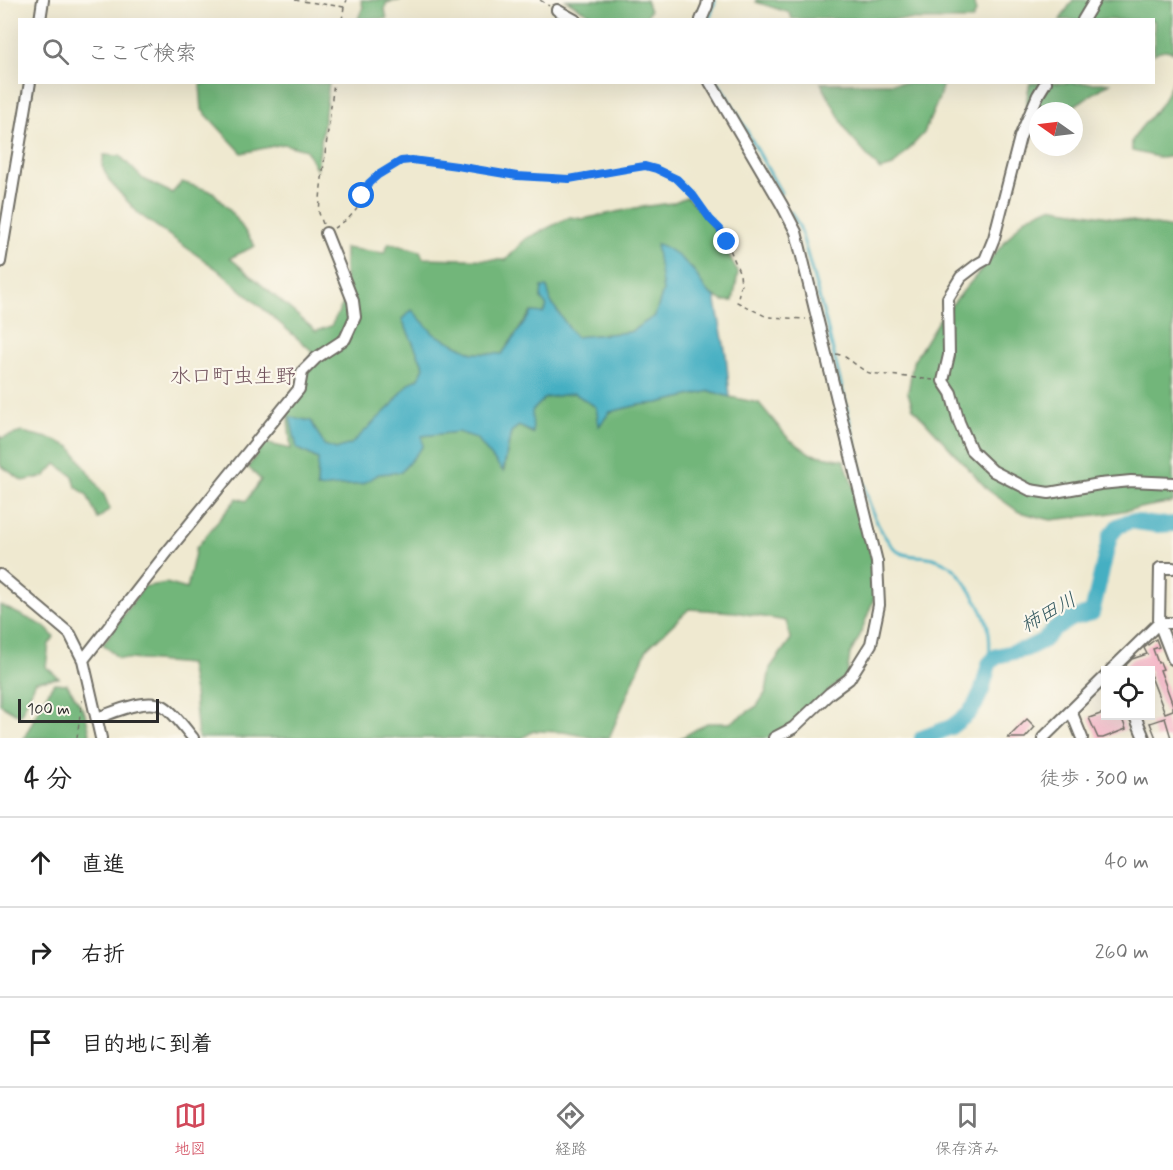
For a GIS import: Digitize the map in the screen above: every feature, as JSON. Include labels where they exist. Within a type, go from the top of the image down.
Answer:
[{"type":"street","points":[[40,18],[44,0]]},
{"type":"street","points":[[702,18],[708,0]]},
{"type":"street","points":[[1084,18],[1095,0]]},
{"type":"street","points":[[557,10],[571,18]]},
{"type":"street","points":[[0,262],[30,84]]},
{"type":"street","points":[[711,84],[796,232],[877,562],[879,605],[872,645],[849,679],[830,693],[793,728],[774,738]]},
{"type":"street","points":[[1045,84],[1020,136],[994,238],[985,260],[961,277],[948,298],[949,355],[943,381],[951,393],[959,422],[971,450],[993,471],[1030,490],[1048,493],[1131,481],[1173,483]]},
{"type":"street","points":[[83,660],[298,389],[302,372],[316,358],[345,339],[355,317],[353,301],[326,233]]},
{"type":"street","points":[[1173,568],[1160,568],[1159,622],[1173,659]]},
{"type":"street","points":[[0,574],[70,634],[83,660],[101,738]]},
{"type":"street","points":[[1159,622],[1173,623]]},
{"type":"street","points":[[1118,666],[1159,622]]},
{"type":"street","points":[[1043,738],[1101,681]]},
{"type":"street","points":[[97,718],[135,705],[163,706],[193,738]]},
{"type":"street","points":[[1071,711],[1082,738]]},
{"type":"street","points":[[1137,720],[1144,738]]},
{"type":"path","points":[[295,0],[344,7]]},
{"type":"path","points":[[342,18],[347,0]]},
{"type":"path","points":[[334,84],[319,213],[326,233],[348,219],[356,210],[369,183],[401,161],[412,160],[517,176],[569,179],[645,166],[677,179],[720,229],[740,274],[741,284],[736,302],[767,317],[807,319],[817,313]]},
{"type":"path","points":[[837,354],[848,358],[862,370],[870,373],[943,381]]},
{"type":"green space","points":[[361,0],[401,0],[386,3],[387,18],[358,18],[363,7]]},
{"type":"green space","points":[[566,0],[646,0],[650,11],[645,18],[596,18]]},
{"type":"green space","points":[[756,0],[973,0],[976,12],[973,18],[792,18],[790,13],[756,2]]},
{"type":"green space","points":[[1073,0],[1173,0],[1173,52],[1163,50],[1155,54],[1155,18],[1061,18]]},
{"type":"green space","points":[[1173,80],[1173,156],[1162,158],[1132,151],[1132,141],[1162,103]]},
{"type":"green space","points":[[329,84],[317,170],[306,150],[283,144],[242,153],[202,110],[200,85]]},
{"type":"green space","points":[[822,84],[943,84],[924,133],[893,166],[880,170],[849,135]]},
{"type":"green space","points":[[1030,84],[1108,84],[1080,102],[1029,102],[1029,110],[1027,103]]},
{"type":"green space","points":[[104,155],[120,156],[143,179],[172,193],[182,182],[213,192],[234,215],[255,246],[230,258],[316,331],[331,326],[345,300],[345,248],[384,253],[389,243],[420,251],[423,258],[506,260],[525,239],[570,217],[583,219],[672,203],[687,197],[718,234],[738,273],[733,301],[723,301],[706,291],[692,268],[657,244],[663,291],[655,316],[630,332],[575,337],[551,302],[547,288],[542,287],[541,299],[548,306],[543,313],[531,312],[502,354],[473,353],[434,334],[412,310],[402,319],[424,367],[419,378],[408,384],[392,405],[351,445],[336,449],[324,445],[311,421],[290,417],[297,448],[318,459],[317,488],[362,484],[379,474],[401,472],[422,446],[421,436],[458,432],[476,438],[504,470],[511,432],[519,426],[532,433],[532,411],[545,398],[574,393],[596,407],[600,425],[610,412],[710,391],[759,403],[788,438],[811,454],[844,460],[855,491],[873,562],[876,593],[859,638],[850,654],[847,675],[784,730],[769,738],[681,738],[707,723],[730,723],[757,706],[766,692],[770,668],[791,639],[786,621],[735,612],[689,609],[647,649],[609,738],[534,731],[522,738],[198,738],[189,664],[118,658],[103,644],[143,587],[166,583],[187,589],[196,548],[237,498],[246,501],[261,480],[248,467],[265,443],[291,449],[287,411],[303,386],[312,351],[218,270],[139,214],[110,182],[102,166]]},
{"type":"green space","points":[[1050,207],[1173,228],[1173,502],[1105,514],[1051,520],[1019,512],[988,490],[913,408],[908,393],[913,362],[938,321],[1024,219]]},
{"type":"green space","points":[[22,432],[52,439],[71,447],[104,495],[110,509],[98,519],[87,495],[76,487],[73,476],[56,464],[45,476],[23,481],[0,465],[0,436],[2,438]]},
{"type":"green space","points":[[0,605],[44,626],[54,637],[49,644],[46,667],[59,678],[36,681],[20,716],[0,704]]},
{"type":"green space","points":[[54,683],[67,684],[85,713],[90,733],[85,738],[24,738]]},
{"type":"water","points":[[656,244],[670,250],[684,261],[695,272],[706,290],[715,297],[726,355],[730,397],[710,391],[658,403],[638,405],[610,412],[599,426],[596,407],[574,393],[545,398],[532,411],[533,433],[519,426],[511,432],[503,471],[476,438],[458,432],[422,436],[423,446],[401,472],[379,474],[362,484],[317,488],[318,459],[297,448],[290,417],[311,421],[324,445],[336,449],[351,444],[392,405],[408,384],[419,378],[424,367],[402,319],[412,310],[434,334],[473,353],[502,354],[532,312],[543,313],[547,306],[541,299],[542,287],[547,287],[551,302],[575,337],[630,332],[655,316],[663,291]]},
{"type":"building","points":[[1156,639],[1159,647],[1153,649],[1163,669],[1160,670],[1173,710],[1165,713],[1155,687],[1155,666],[1126,666],[1132,659],[1147,654],[1144,648]]},
{"type":"building","points":[[1101,714],[1101,720],[1123,720],[1126,729],[1098,738],[1089,718]]},
{"type":"building","points":[[1165,718],[1171,738],[1156,738],[1150,723]]},
{"type":"building","points":[[1027,719],[1035,727],[1025,738],[1008,738]]},
{"type":"waterway","points":[[710,18],[715,0]]},
{"type":"waterway","points":[[719,84],[781,193]]},
{"type":"waterway","points":[[791,212],[800,228],[827,326],[865,490],[877,524],[897,551],[905,555],[938,560],[953,568],[963,579],[987,623],[990,638],[989,664]]},
{"type":"waterway","name":"柿田川","points":[[922,738],[951,727],[968,714],[982,690],[989,664],[997,656],[1026,649],[1044,640],[1055,628],[1073,618],[1092,613],[1110,536],[1118,526],[1130,521],[1157,525],[1173,524]]},
{"type":"district","name":"水口町虫生野","points":[[233,376]]},
{"type":"route","points":[[362,196],[369,183],[401,161],[412,160],[552,179],[569,179],[645,166],[677,179],[720,229],[727,242]]}]
